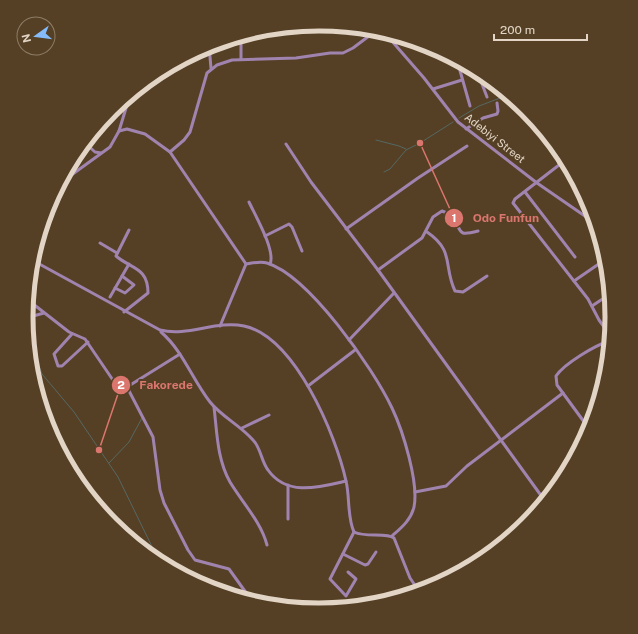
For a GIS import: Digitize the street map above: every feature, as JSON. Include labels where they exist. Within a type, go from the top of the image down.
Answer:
[{"type":"street","points":[[211,68],[227,61],[241,59],[296,58],[330,53],[343,53],[353,48],[370,35]]},
{"type":"street","name":"Adebiyi Street","points":[[391,41],[433,89],[447,109],[466,129],[537,183],[586,216]]},
{"type":"street","points":[[241,42],[241,59]]},
{"type":"street","points":[[170,152],[184,140],[190,132],[205,81],[211,68],[210,53]]},
{"type":"street","points":[[459,67],[470,106]]},
{"type":"street","points":[[433,89],[462,80]]},
{"type":"street","points":[[481,81],[487,97]]},
{"type":"street","points":[[466,129],[483,118],[496,114],[498,111],[497,103]]},
{"type":"street","points":[[69,177],[110,147],[119,131],[127,105]]},
{"type":"street","points":[[119,131],[127,129],[145,134],[170,152],[246,264]]},
{"type":"street","points":[[286,144],[306,175],[378,270],[542,496]]},
{"type":"street","points":[[346,229],[418,178],[467,146]]},
{"type":"street","points":[[89,147],[92,150],[102,153]]},
{"type":"street","points":[[92,150],[93,160]]},
{"type":"street","points":[[558,160],[557,167],[515,199],[514,204],[574,281],[592,306],[604,327]]},
{"type":"street","points":[[525,192],[575,257]]},
{"type":"street","points":[[249,202],[264,236],[271,258],[270,264]]},
{"type":"street","points":[[378,270],[422,238],[427,232],[434,218],[442,211],[452,216],[458,230],[462,233],[469,234],[478,232]]},
{"type":"street","points":[[264,236],[289,224],[292,227],[302,251]]},
{"type":"street","points":[[116,253],[129,230]]},
{"type":"street","points":[[427,232],[437,240],[446,252],[455,291],[463,292],[487,276]]},
{"type":"street","points":[[100,243],[116,253],[116,257],[141,271],[146,283],[148,293],[124,312]]},
{"type":"street","points":[[246,264],[262,262],[270,264],[290,275],[308,290],[349,340],[382,390],[398,422],[408,455],[415,492],[415,501],[412,514],[407,522],[392,536]]},
{"type":"street","points":[[38,263],[124,312],[160,330],[180,333],[220,326],[243,326],[269,338],[308,386],[330,429],[346,482],[354,532],[330,579],[346,596],[356,579],[348,572]]},
{"type":"street","points":[[574,281],[600,263]]},
{"type":"street","points":[[110,297],[129,264]]},
{"type":"street","points":[[220,326],[246,264]]},
{"type":"street","points":[[115,288],[126,293],[134,285],[122,276]]},
{"type":"street","points":[[349,340],[394,293]]},
{"type":"street","points":[[592,306],[604,298]]},
{"type":"street","points":[[34,304],[72,334],[80,336],[88,342],[116,386],[121,389],[127,387],[180,354]]},
{"type":"street","points":[[33,316],[44,313]]},
{"type":"street","points":[[160,330],[170,340],[180,354],[214,407],[242,428],[258,446],[268,471],[276,479],[288,485],[307,489],[346,482]]},
{"type":"street","points":[[72,334],[54,354],[58,366],[62,366],[88,342]]},
{"type":"street","points":[[584,422],[557,385],[556,376],[593,348],[604,344]]},
{"type":"street","points":[[308,386],[355,350]]},
{"type":"street","points":[[127,387],[153,437],[160,490],[164,503],[188,550],[195,560],[229,569],[247,593]]},
{"type":"street","points":[[415,492],[446,486],[462,470],[563,393]]},
{"type":"street","points":[[214,407],[222,464],[230,482],[262,532],[267,545]]},
{"type":"street","points":[[242,428],[269,415]]},
{"type":"street","points":[[288,485],[288,519]]},
{"type":"street","points":[[354,532],[366,535],[392,536],[396,540],[410,578],[416,586]]},
{"type":"street","points":[[343,554],[365,565],[368,564],[376,552]]},
{"type":"waterway","points":[[459,118],[479,106],[502,97]]},
{"type":"waterway","points":[[384,172],[390,169],[406,150],[453,122]]},
{"type":"waterway","points":[[376,140],[406,149]]},
{"type":"waterway","points":[[35,355],[42,374],[74,412],[118,477],[154,551]]},
{"type":"waterway","points":[[109,463],[129,442],[142,418]]},
{"type":"place","name":"Odo Funfun","points":[[420,143]]},
{"type":"place","name":"Fakorede","points":[[99,450]]}]
